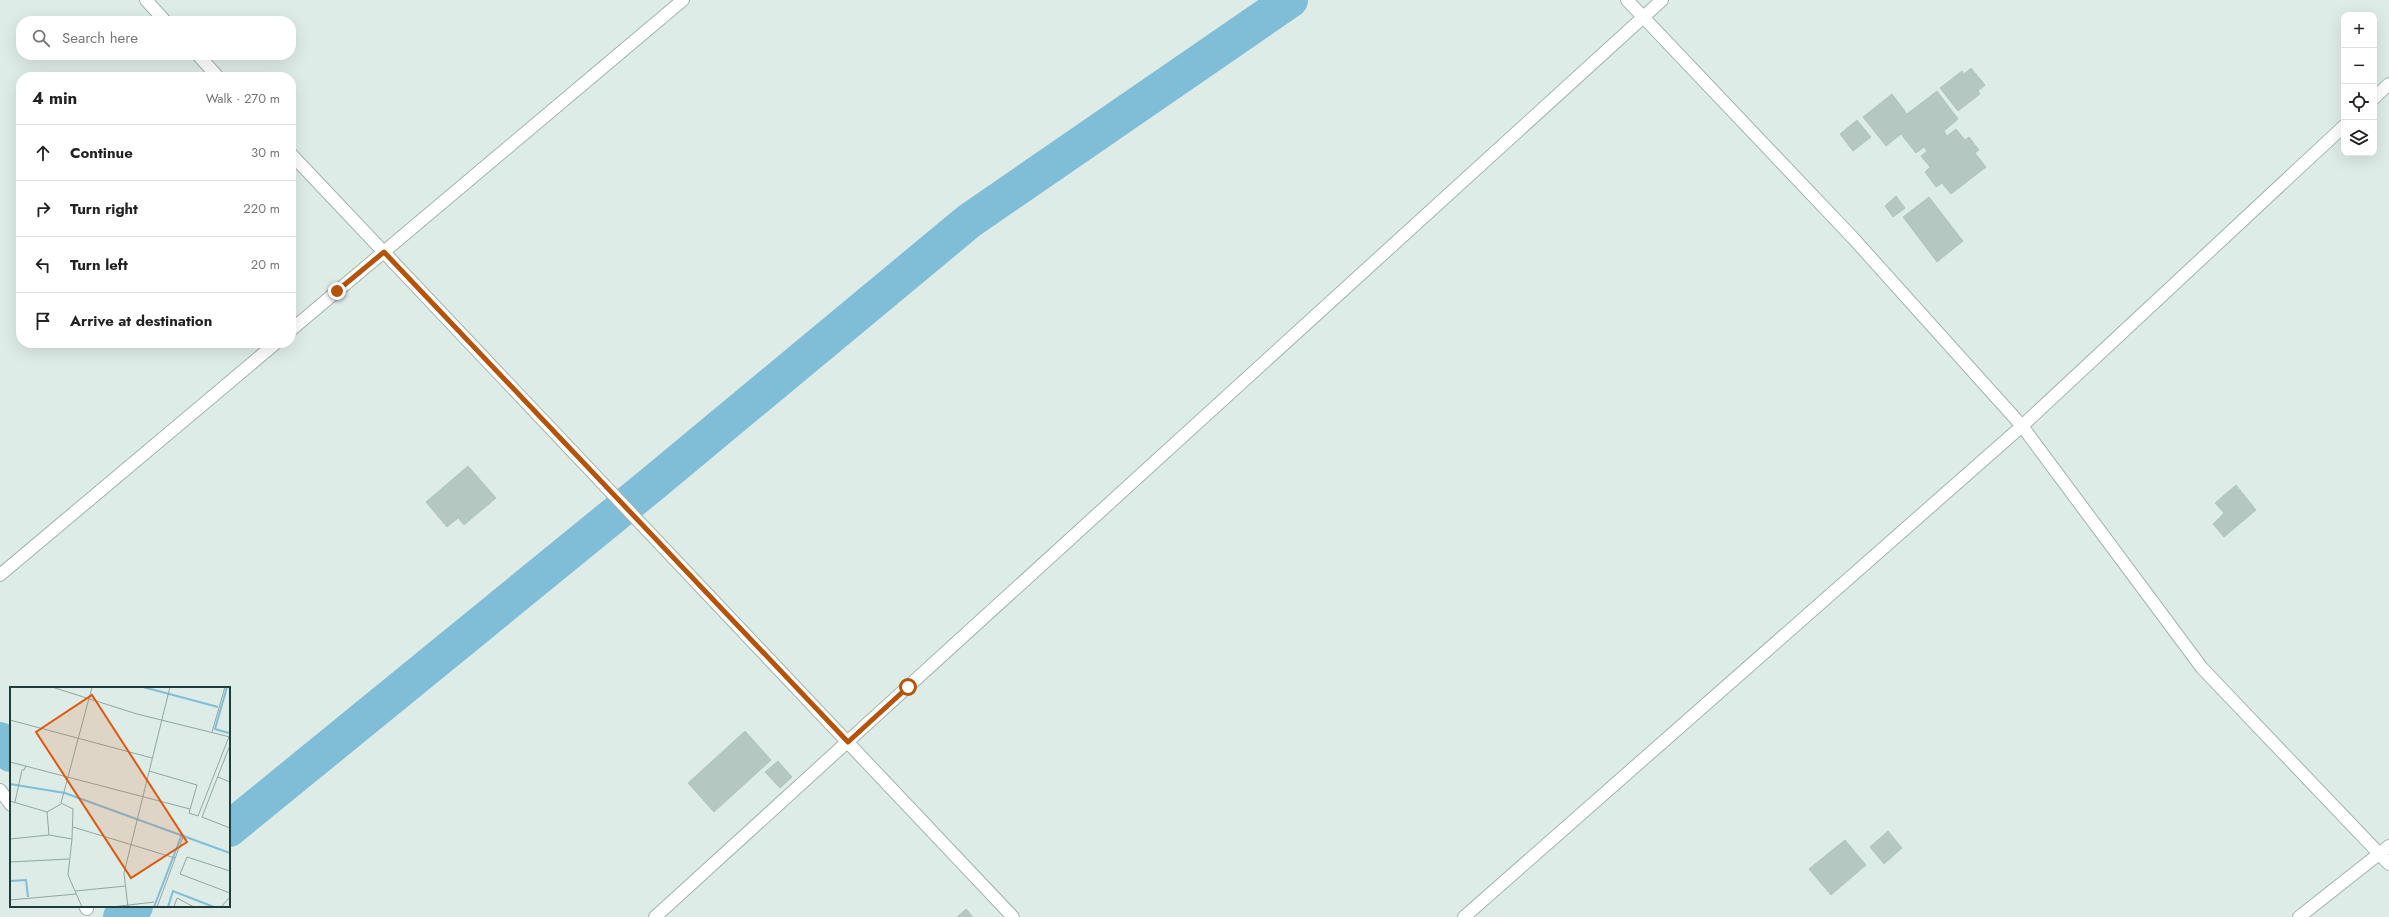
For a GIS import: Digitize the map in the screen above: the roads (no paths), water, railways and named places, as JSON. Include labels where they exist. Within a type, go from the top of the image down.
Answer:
[{"type":"street","points":[[146,0],[160,16]]},
{"type":"street","points":[[296,326],[683,0]]},
{"type":"street","points":[[1628,0],[1853,238],[2022,426],[2202,668],[2384,850],[2389,864]]},
{"type":"street","points":[[655,917],[1662,0]]},
{"type":"street","points":[[203,60],[213,72]]},
{"type":"street","points":[[2377,95],[2389,84]]},
{"type":"street","points":[[1464,917],[2022,426],[2341,129]]},
{"type":"street","points":[[296,159],[638,518],[1013,917]]},
{"type":"street","points":[[0,575],[270,348]]},
{"type":"street","points":[[0,790],[10,804]]},
{"type":"street","points":[[2299,917],[2384,850]]},
{"type":"waterway","points":[[230,828],[651,485],[969,221],[1290,0]]},
{"type":"waterway","points":[[0,740],[10,753]]},
{"type":"waterway","points":[[121,917],[134,907]]}]
